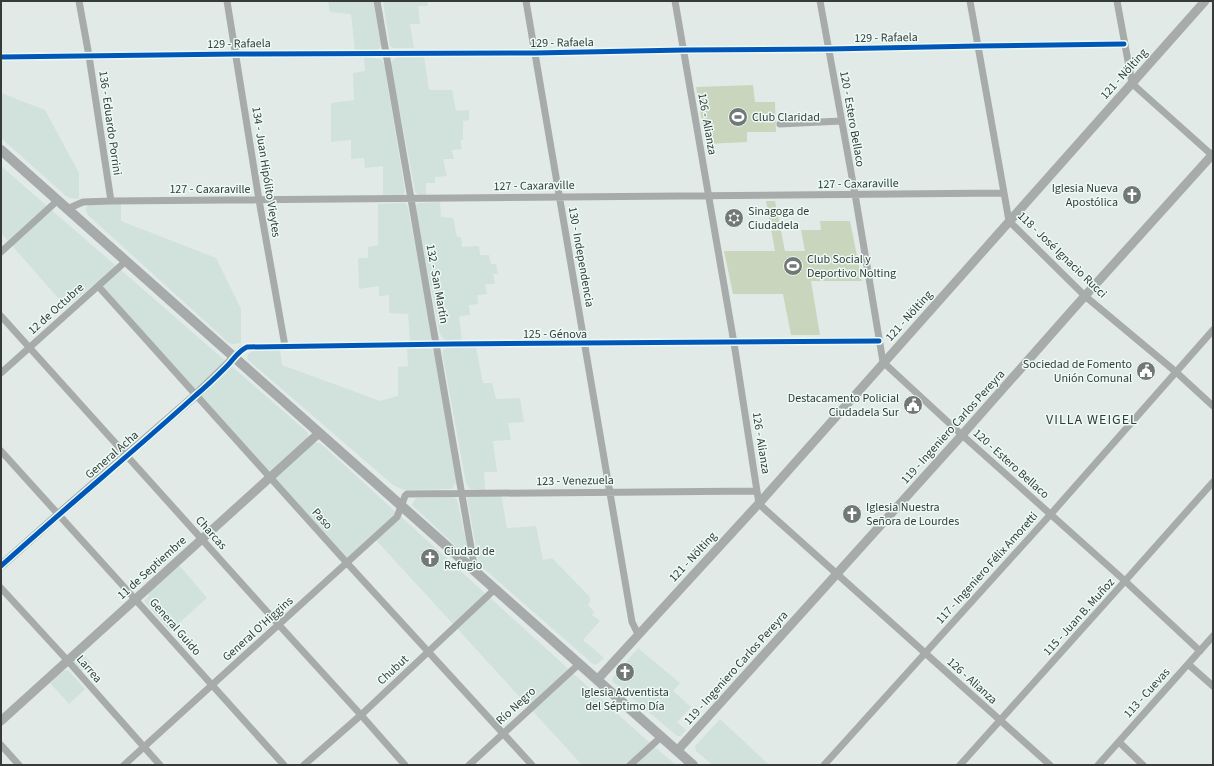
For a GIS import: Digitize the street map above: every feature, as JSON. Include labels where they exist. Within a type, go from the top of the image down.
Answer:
[{"type":"main road","points":[[1,150],[693,765]]},
{"type":"street","name":"136 - Eduardo Porrini","points":[[79,1],[111,201]]},
{"type":"street","name":"134 - Juan Hipólito Vieytes","points":[[227,1],[259,200],[285,346]]},
{"type":"street","name":"132 - San Martín","points":[[377,1],[475,571]]},
{"type":"street","name":"130 - Independencia","points":[[526,1],[632,622],[638,634]]},
{"type":"street","name":"126 - Alianza","points":[[675,1],[734,343],[759,504],[1050,765]]},
{"type":"street","name":"120 - Estero Bellaco","points":[[820,1],[855,194],[883,362],[962,436],[1126,581],[1200,651]]},
{"type":"street","name":"118 - José Ignacio Rucci","points":[[970,1],[1009,222],[1086,296],[1176,372],[1213,406]]},
{"type":"street","points":[[1116,1],[1132,83],[1213,155]]},
{"type":"street","name":"121 - Nölting","points":[[597,680],[759,504],[883,362],[1205,1]]},
{"type":"street","name":"129 - Rafaela","points":[[1,57],[236,54],[535,53],[1124,44]]},
{"type":"street","points":[[780,124],[841,120]]},
{"type":"street","name":"119 - Ingeniero Carlos Pereyra","points":[[677,751],[962,436],[1213,155]]},
{"type":"street","name":"127 - Caxaraville","points":[[67,209],[83,202],[111,201],[559,196],[709,197],[1003,193]]},
{"type":"street","points":[[1,252],[58,200]]},
{"type":"street","name":"12 de Octubre","points":[[1,373],[126,261]]},
{"type":"street","name":"Paso","points":[[98,286],[347,563],[532,765]]},
{"type":"street","name":"Charcas","points":[[1,316],[361,714],[405,765]]},
{"type":"street","name":"117 - Ingeniero Félix Amoretti","points":[[824,765],[1050,515],[1213,330]]},
{"type":"street","name":"125 - Génova","points":[[234,357],[242,349],[247,347],[285,346],[879,341]]},
{"type":"street","name":"General Acha","points":[[1,566],[196,395],[234,357]]},
{"type":"street","name":"11 de Septiembre","points":[[1,721],[319,433]]},
{"type":"street","name":"General Guido","points":[[1,451],[284,765]]},
{"type":"street","name":"115 - Juan B. Muñoz","points":[[960,765],[1213,482]]},
{"type":"street","name":"123 - Venezuela","points":[[402,506],[407,494],[609,491],[757,491]]},
{"type":"street","name":"General O'Higgins","points":[[124,765],[397,517],[402,506]]},
{"type":"street","name":"Larrea","points":[[1,588],[160,765]]},
{"type":"street","name":"Chubut","points":[[304,765],[495,589]]},
{"type":"street","name":"113 - Cuevas","points":[[1098,765],[1213,636]]},
{"type":"street","name":"Río Negro","points":[[469,765],[579,664]]},
{"type":"street","points":[[1188,664],[1213,686]]},
{"type":"street","points":[[630,765],[661,737]]},
{"type":"street","points":[[1119,742],[1143,765]]},
{"type":"street","points":[[1,745],[20,765]]},
{"type":"shaded area","points":[[328,1],[373,1],[381,45],[380,48],[378,50],[355,50],[351,14],[330,12]]},
{"type":"shaded area","points":[[383,1],[427,1],[428,6],[418,6],[420,24],[410,24],[414,48],[393,48],[390,46]]},
{"type":"shaded area","points":[[424,56],[429,90],[452,90],[456,111],[469,110],[469,120],[463,121],[463,140],[460,140],[462,149],[452,150],[454,159],[443,159],[447,176],[435,177],[435,183],[426,183],[426,196],[420,196],[415,191],[391,64],[397,57]]},
{"type":"shaded area","points":[[364,57],[381,59],[384,64],[405,191],[403,196],[383,196],[383,166],[365,168],[364,158],[351,159],[351,140],[331,142],[331,103],[354,100],[353,73],[365,71]]},
{"type":"shaded area","points":[[1,93],[45,110],[79,173],[79,199],[66,196],[1,138]]},
{"type":"shaded area","points":[[1,166],[305,430],[308,433],[306,440],[269,471],[97,282],[66,307],[1,233]]},
{"type":"shaded area","points":[[440,202],[441,217],[453,218],[457,237],[461,237],[462,247],[479,246],[480,255],[489,255],[491,264],[496,264],[498,274],[493,274],[495,284],[485,284],[487,294],[477,295],[478,304],[469,305],[470,315],[459,316],[462,341],[448,341],[440,334],[415,206],[419,203]]},
{"type":"shaded area","points":[[404,203],[407,205],[408,209],[432,335],[430,341],[410,341],[408,314],[389,313],[389,295],[379,296],[379,286],[359,289],[358,258],[368,258],[368,247],[378,245],[378,204]]},
{"type":"shaded area","points":[[89,204],[121,204],[121,221],[216,258],[241,309],[241,343],[229,343],[88,215],[86,208]]},
{"type":"shaded area","points":[[407,347],[428,347],[433,350],[434,353],[457,480],[452,489],[404,490],[393,485],[247,359],[248,354],[253,351],[280,350],[282,365],[380,401],[398,396],[398,367],[408,366]]},
{"type":"shaded area","points":[[447,348],[476,348],[483,383],[492,383],[496,399],[520,398],[524,422],[508,423],[511,440],[493,441],[497,472],[484,472],[485,490],[470,489],[466,483],[442,352]]},
{"type":"shaded area","points":[[313,443],[320,443],[642,736],[676,765],[626,765],[624,763],[622,765],[582,765],[376,540],[351,563],[275,478]]},
{"type":"shaded area","points":[[501,494],[507,528],[536,526],[543,560],[552,558],[590,597],[590,602],[588,605],[594,612],[592,615],[600,621],[583,640],[604,658],[596,665],[593,664],[479,563],[467,498],[470,495]]},
{"type":"shaded area","points":[[452,497],[457,499],[467,546],[465,551],[461,551],[412,505],[417,498]]},
{"type":"shaded area","points":[[179,565],[207,598],[170,631],[144,601],[149,596],[147,593]]},
{"type":"shaded area","points":[[638,648],[680,683],[673,691],[691,707],[677,722],[686,730],[681,736],[677,736],[612,681],[613,677]]},
{"type":"shaded area","points":[[82,653],[91,663],[80,673],[72,662]]},
{"type":"shaded area","points":[[66,670],[69,671],[85,689],[69,704],[50,683]]},
{"type":"shaded area","points":[[720,719],[769,765],[713,765],[696,751],[695,746]]},
{"type":"green space","name":"Club Claridad","points":[[753,85],[755,102],[775,102],[776,132],[747,132],[747,142],[706,144],[696,87]]},
{"type":"green space","name":"Club Social y Deportivo Nolting","points":[[766,201],[775,201],[785,251],[805,251],[801,230],[821,230],[820,221],[850,221],[862,281],[811,281],[820,335],[791,335],[783,294],[733,294],[724,251],[775,251]]},
{"type":"cycle path","points":[[1,57],[236,54],[535,53],[1124,44]]},
{"type":"cycle path","points":[[1,566],[148,438],[247,347],[879,341]]},
{"type":"place","name":"Club Claridad","points":[[738,117]]},
{"type":"place","name":"Iglesia Nueva Apostólica","points":[[1132,195]]},
{"type":"place","name":"Sinagoga de Ciudadela","points":[[734,218]]},
{"type":"place","name":"Club Social y Deportivo Nolting","points":[[793,266]]},
{"type":"place","name":"Sociedad de Fomento Unión Comunal","points":[[1146,371]]},
{"type":"place","name":"Destacamento Policial Ciudadela Sur","points":[[913,405]]},
{"type":"place","name":"Iglesia Nuestra Señora de Lourdes","points":[[852,514]]},
{"type":"place","name":"Ciudad de Refugio","points":[[430,558]]},
{"type":"place","name":"Iglesia Adventista del Séptimo Día","points":[[625,672]]},
{"type":"district","name":"VILLA WEIGEL","points":[[1092,420]]}]
